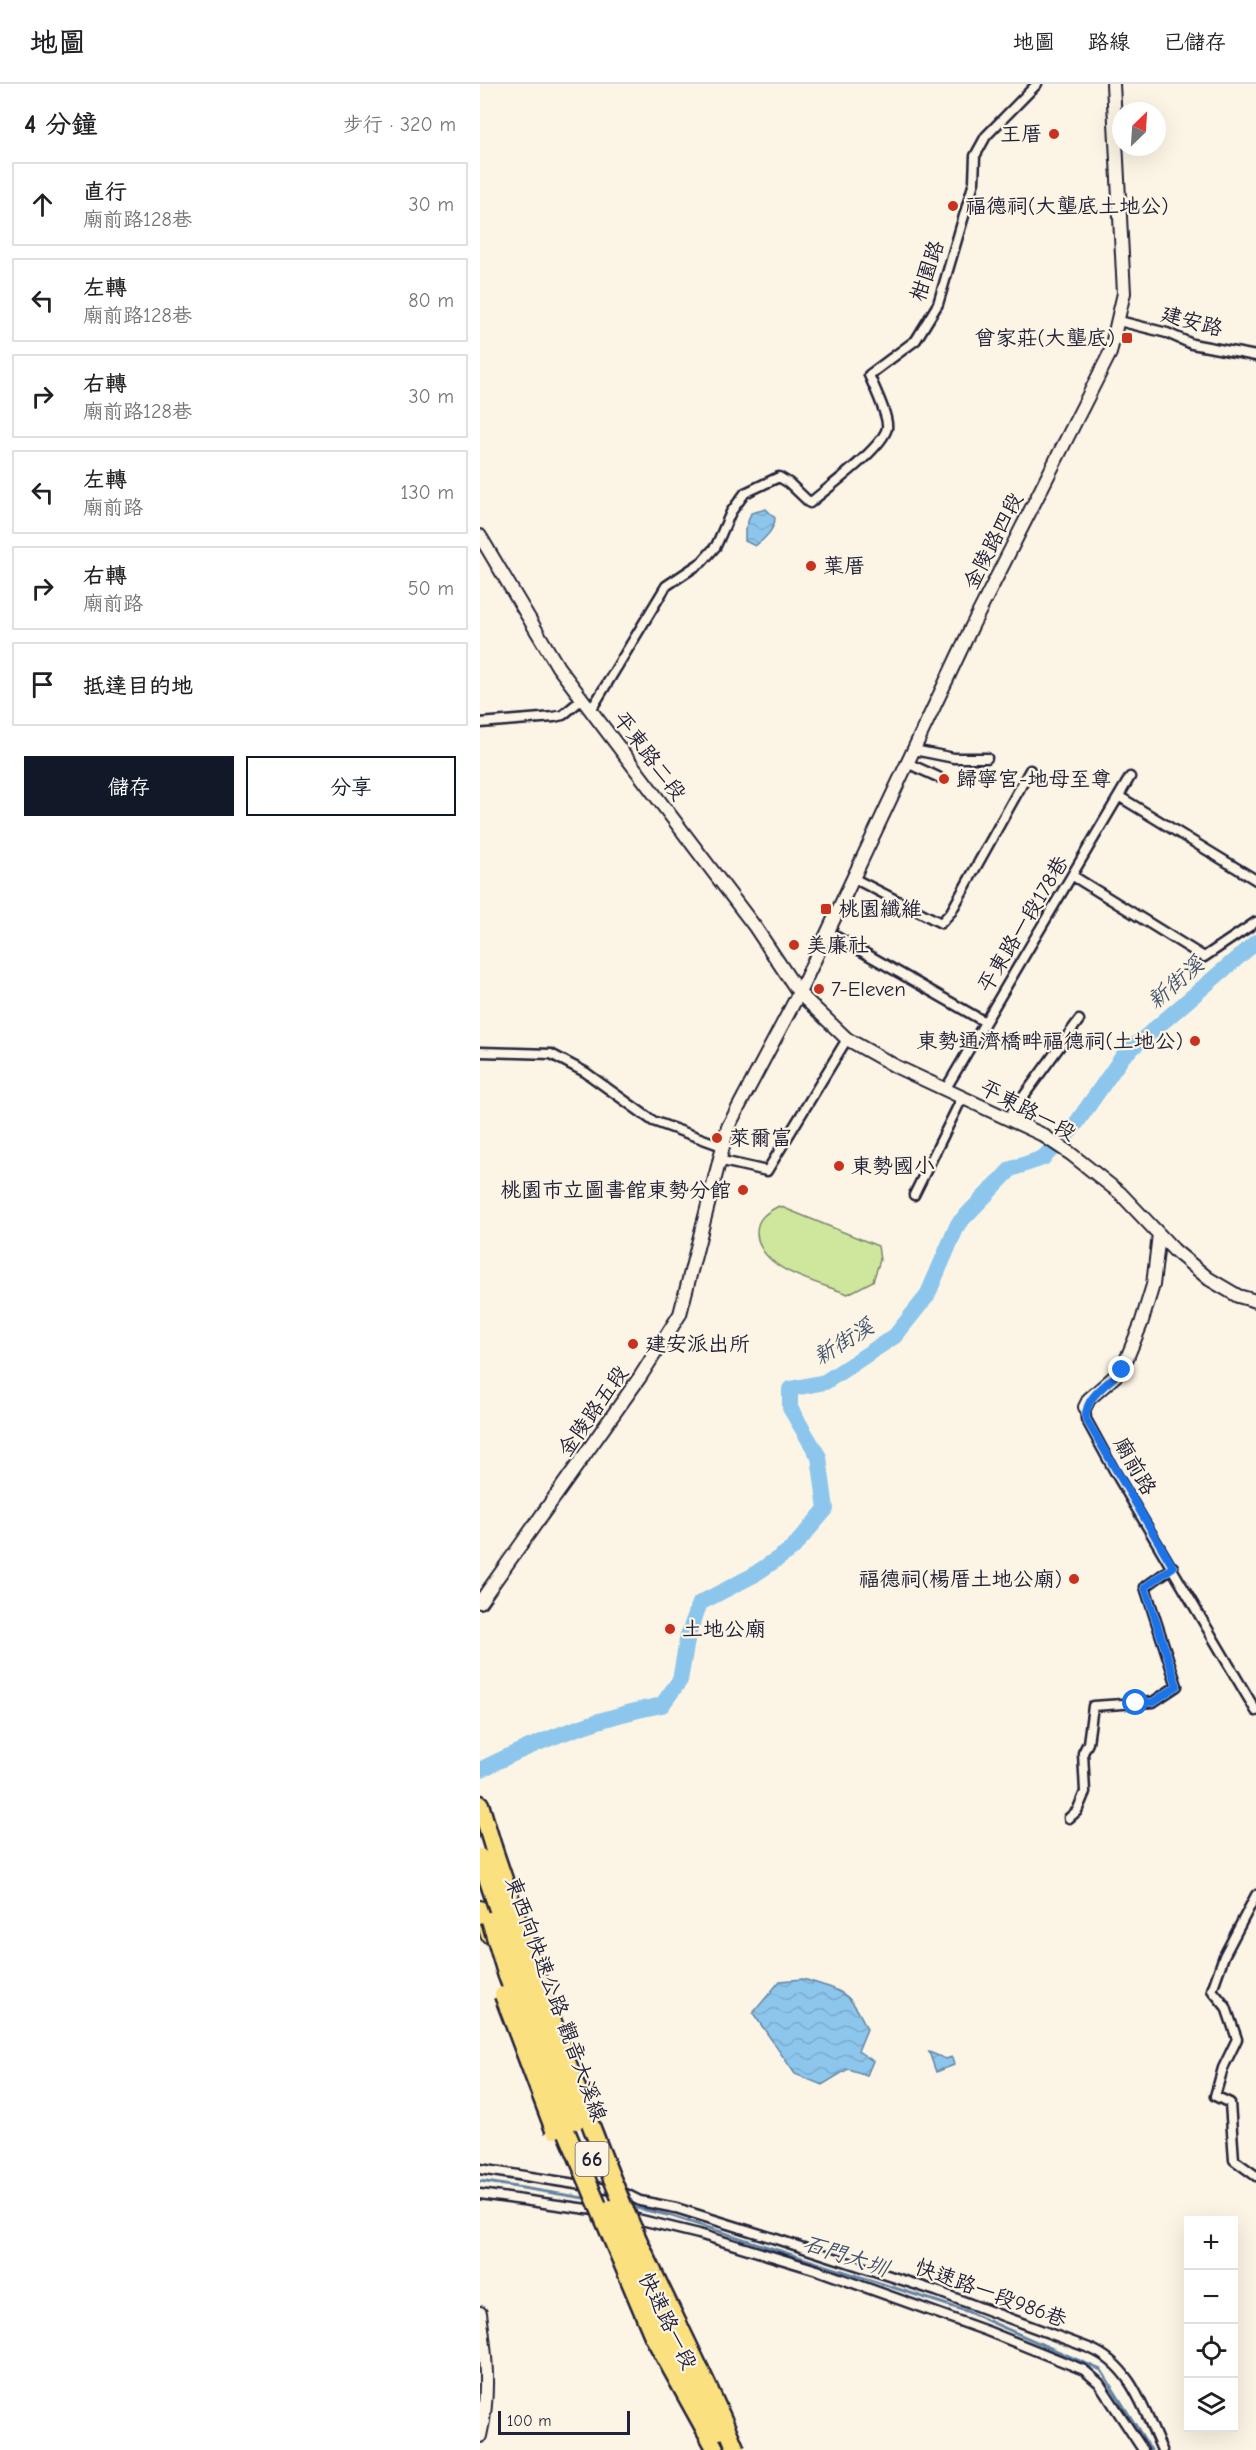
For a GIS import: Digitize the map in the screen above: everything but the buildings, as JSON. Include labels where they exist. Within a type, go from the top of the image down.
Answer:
[{"type":"highway","points":[[480,1804],[486,1852],[596,2139],[621,2201],[713,2393],[736,2450]]},
{"type":"highway","name":"東西向快速公路 觀音大溪線","points":[[486,1852],[556,2070],[633,2256],[701,2399],[730,2450]]},
{"type":"highway","name":"東西向快速公路 觀音大溪線","points":[[480,1885],[506,1973],[554,2102],[653,2336],[713,2450]]},
{"type":"highway","points":[[480,1925],[540,2098],[639,2324],[684,2409],[713,2450]]},
{"type":"main road","name":"金陵路四段","points":[[799,993],[972,626],[1110,352],[1119,321],[1123,282],[1113,84]]},
{"type":"main road","name":"平東路二段","points":[[480,536],[558,667],[755,927],[799,993]]},
{"type":"main road","name":"平東路一段","points":[[799,993],[847,1039],[897,1067],[1041,1134],[1071,1154],[1120,1193],[1209,1279],[1238,1296],[1256,1301]]},
{"type":"main road","name":"金陵路五段","points":[[480,1602],[640,1377],[680,1314],[722,1146],[757,1069],[799,993]]},
{"type":"main road","name":"廟前路","points":[[1085,1407],[1089,1399],[1122,1370],[1141,1324],[1153,1285],[1159,1233]]},
{"type":"main road","name":"66","points":[[480,1830],[622,2214]]},
{"type":"main road","name":"66","points":[[480,1908],[510,2010],[590,2208]]},
{"type":"main road","name":"快速路一段","points":[[590,2208],[648,2334],[713,2450]]},
{"type":"main road","name":"快速路一段","points":[[622,2214],[706,2397],[736,2450]]},
{"type":"main road","points":[[480,2313],[487,2361],[486,2408],[480,2436]]},
{"type":"street","name":"柑園路","points":[[591,710],[666,586],[702,562],[716,546],[731,512],[745,493],[779,477],[796,488],[810,503],[857,464],[882,439],[887,427],[886,419],[869,375],[916,340],[938,304],[974,182],[975,156],[986,136],[1037,84]]},
{"type":"street","name":"建安路","points":[[1119,321],[1167,333],[1192,344],[1256,357]]},
{"type":"street","points":[[480,723],[563,715],[582,700]]},
{"type":"street","points":[[914,750],[954,758],[987,758]]},
{"type":"street","points":[[907,763],[938,777]]},
{"type":"street","points":[[853,878],[940,924],[951,912],[1030,770]]},
{"type":"street","name":"平東路一段178巷","points":[[945,1090],[1130,777]]},
{"type":"street","points":[[1120,796],[1256,880]]},
{"type":"street","points":[[1073,876],[1204,957],[1256,922]]},
{"type":"street","points":[[828,932],[985,1022]]},
{"type":"street","points":[[1007,1119],[1079,1020]]},
{"type":"street","points":[[718,1160],[767,1171],[847,1039]]},
{"type":"street","points":[[480,1052],[550,1054],[585,1072],[653,1121],[722,1146]]},
{"type":"street","points":[[914,1195],[962,1098]]},
{"type":"street","name":"廟前路","points":[[1085,1407],[1086,1419],[1115,1472],[1256,1711]]},
{"type":"street","points":[[1069,1818],[1077,1811],[1085,1792],[1083,1753],[1088,1743],[1093,1706],[1153,1702],[1177,1686],[1145,1587],[1173,1567]]},
{"type":"street","points":[[1256,1895],[1224,1956],[1212,1990],[1226,2007],[1237,2039],[1223,2068],[1215,2096],[1230,2103],[1234,2160],[1256,2176]]},
{"type":"street","name":"快速路一段986巷","points":[[480,2169],[613,2192],[676,2208],[926,2288],[1101,2353],[1120,2366],[1127,2377],[1162,2450]]},
{"type":"street","name":"快速路一段986巷","points":[[480,2194],[590,2208],[699,2234],[817,2271],[987,2331],[1084,2370],[1099,2383],[1143,2450]]},
{"type":"green space","points":[[779,1206],[878,1246],[880,1260],[873,1281],[848,1294],[778,1266],[767,1256],[760,1245],[757,1227],[763,1216]]},
{"type":"water","points":[[766,509],[775,518],[775,522],[768,534],[755,546],[745,541],[745,530],[751,513]]},
{"type":"water","points":[[803,1979],[836,1990],[850,1999],[855,2006],[867,2029],[858,2051],[873,2061],[867,2075],[848,2069],[822,2085],[795,2074],[753,2013],[780,1981]]},
{"type":"water","points":[[929,2052],[946,2059],[952,2057],[954,2065],[936,2072]]},
{"type":"waterway","name":"新街溪","points":[[480,1770],[569,1731],[615,1716],[662,1705],[680,1680],[688,1635],[700,1603],[752,1576],[792,1549],[826,1509],[819,1457],[790,1408],[790,1389],[825,1382],[895,1336],[927,1296],[958,1224],[1011,1169],[1043,1158],[1073,1128],[1123,1056],[1256,942]]},
{"type":"waterway","name":"石門大圳","points":[[480,2181],[590,2199]]},
{"type":"waterway","name":"石門大圳","points":[[632,2207],[672,2216],[966,2311],[1101,2370],[1151,2450]]},
{"type":"place","name":"王厝","points":[[1054,134]]},
{"type":"place","name":"福德祠(大壟底土地公)","points":[[953,206]]},
{"type":"place","name":"曾家莊(大壟底)","points":[[1127,338]]},
{"type":"place","name":"葉厝","points":[[811,566]]},
{"type":"place","name":"歸寧宮-地母至尊","points":[[944,779]]},
{"type":"place","name":"桃園纖維","points":[[826,909]]},
{"type":"place","name":"美廉社","points":[[794,945]]},
{"type":"place","name":"7-Eleven","points":[[819,989]]},
{"type":"place","name":"東勢通濟橋畔福德祠(土地公)","points":[[1195,1041]]},
{"type":"place","name":"萊爾富","points":[[717,1138]]},
{"type":"place","name":"東勢國小","points":[[839,1166]]},
{"type":"place","name":"桃園市立圖書館東勢分館","points":[[743,1190]]},
{"type":"place","name":"建安派出所","points":[[633,1344]]},
{"type":"place","name":"福德祠(楊厝土地公廟)","points":[[1074,1579]]},
{"type":"place","name":"土地公廟","points":[[670,1629]]},
{"type":"route","points":[[1122,1370],[1089,1399],[1085,1407],[1086,1419],[1115,1472],[1173,1567],[1145,1587],[1177,1686],[1153,1702],[1136,1703]]}]
